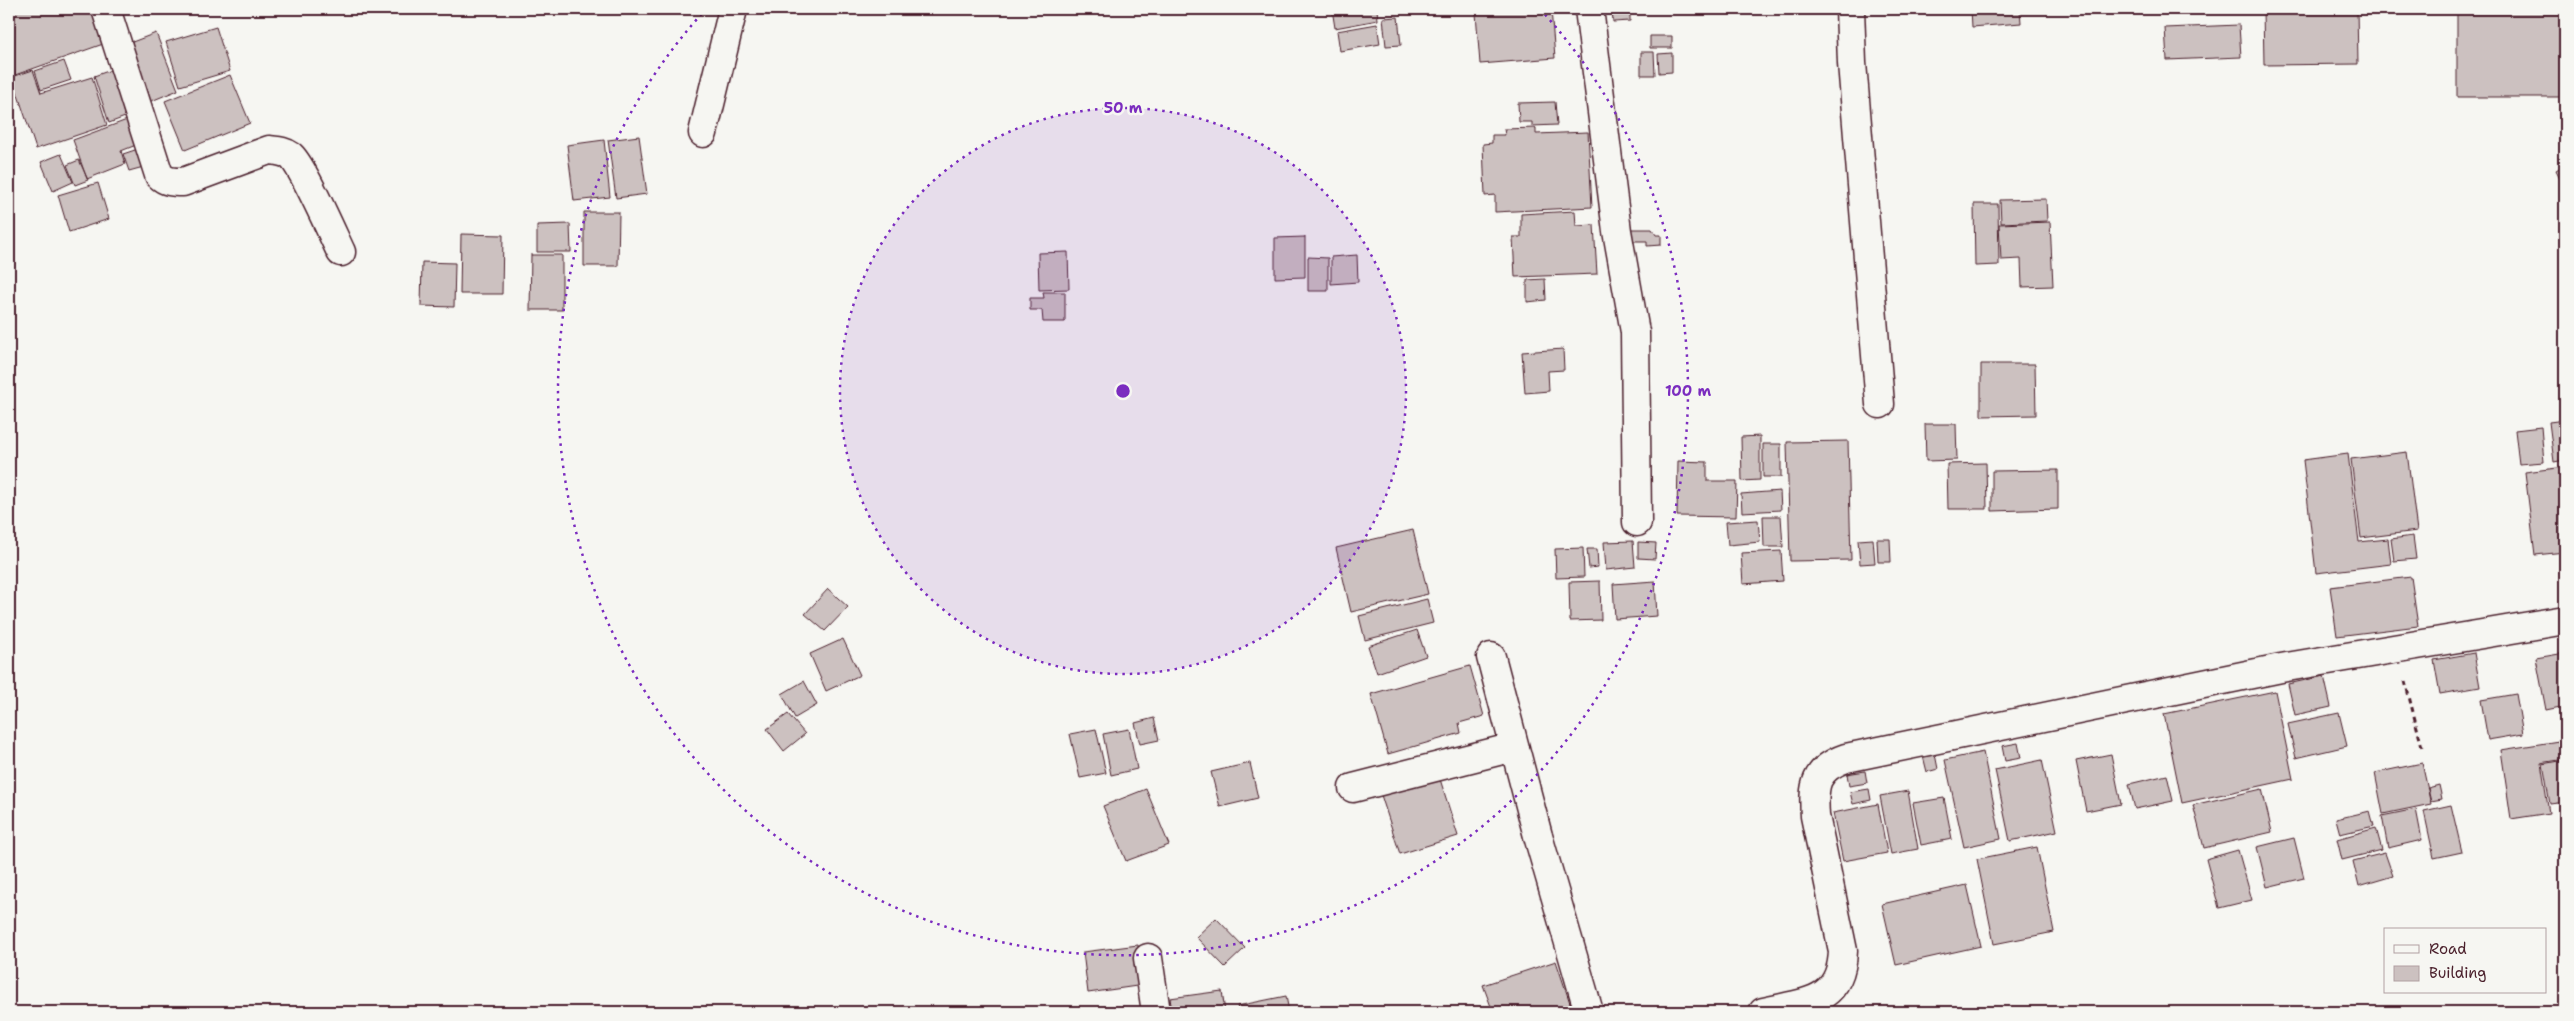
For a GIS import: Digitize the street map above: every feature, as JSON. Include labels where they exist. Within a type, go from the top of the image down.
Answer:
[{"type":"street","points":[[106,9],[159,175],[169,182],[183,182],[269,150],[282,151],[292,157],[341,252]]},
{"type":"street","points":[[703,134],[733,9]]},
{"type":"street","points":[[1589,9],[1616,231],[1635,332],[1636,522]]},
{"type":"street","points":[[1850,9],[1852,63],[1880,404]]},
{"type":"street","points":[[1763,1012],[1820,999],[1830,991],[1838,980],[1842,967],[1843,951],[1815,816],[1814,794],[1816,781],[1832,763],[1846,758],[2281,668],[2565,620]]},
{"type":"street","points":[[1490,657],[1590,1012]]},
{"type":"street","points":[[1353,788],[1514,747]]},
{"type":"street","points":[[1148,958],[1156,1012]]},
{"type":"path","points":[[2398,649],[2422,747]]},
{"type":"building","points":[[9,9],[93,9],[106,43],[15,75],[9,59]]},
{"type":"building","points":[[1332,9],[1377,9],[1378,20],[1335,28]]},
{"type":"building","points":[[1551,9],[1555,58],[1480,64],[1476,13]]},
{"type":"building","points":[[1612,9],[1630,9],[1630,21],[1613,22]]},
{"type":"building","points":[[1971,9],[2020,9],[2021,23],[1972,27]]},
{"type":"building","points":[[2263,9],[2357,9],[2358,64],[2264,65]]},
{"type":"building","points":[[2457,9],[2565,9],[2565,97],[2457,97]]},
{"type":"building","points":[[1398,17],[1401,45],[1386,46],[1383,18]]},
{"type":"building","points":[[1377,24],[1380,44],[1340,51],[1337,31]]},
{"type":"building","points":[[2239,25],[2241,57],[2167,60],[2165,28]]},
{"type":"building","points":[[216,27],[230,71],[180,86],[166,42]]},
{"type":"building","points":[[156,33],[178,90],[149,102],[127,44]]},
{"type":"building","points":[[1650,36],[1672,36],[1672,48],[1650,48]]},
{"type":"building","points":[[1641,52],[1654,52],[1655,75],[1641,75]]},
{"type":"building","points":[[1672,53],[1672,72],[1659,73],[1658,54]]},
{"type":"building","points":[[64,61],[71,80],[41,90],[35,71]]},
{"type":"building","points":[[33,70],[41,93],[92,77],[107,125],[36,149],[12,77]]},
{"type":"building","points":[[111,70],[125,117],[109,123],[94,76]]},
{"type":"building","points":[[230,75],[250,123],[185,150],[165,101]]},
{"type":"building","points":[[1555,102],[1557,125],[1532,126],[1532,122],[1519,122],[1518,103]]},
{"type":"building","points":[[127,120],[136,145],[121,151],[125,164],[87,179],[73,140]]},
{"type":"building","points":[[1536,128],[1536,134],[1588,132],[1592,207],[1495,212],[1495,195],[1485,196],[1483,144],[1492,143],[1492,135],[1505,135],[1504,129]]},
{"type":"building","points":[[639,136],[647,194],[616,198],[608,140]]},
{"type":"building","points":[[604,140],[610,197],[574,201],[567,145]]},
{"type":"building","points":[[141,148],[147,166],[129,171],[123,154]]},
{"type":"building","points":[[61,154],[73,182],[53,191],[41,162]]},
{"type":"building","points":[[79,160],[88,180],[75,185],[67,165]]},
{"type":"building","points":[[2565,165],[2565,188],[2556,170]]},
{"type":"building","points":[[98,183],[109,219],[69,232],[58,195]]},
{"type":"building","points":[[2046,199],[2047,221],[2001,223],[2000,200]]},
{"type":"building","points":[[1974,204],[1998,204],[1999,265],[1975,266]]},
{"type":"building","points":[[1575,211],[1576,226],[1594,225],[1597,274],[1515,277],[1513,237],[1521,237],[1521,214]]},
{"type":"building","points":[[584,212],[619,212],[618,266],[584,266]]},
{"type":"building","points":[[2050,222],[2053,286],[2022,287],[2021,259],[2001,260],[1999,224]]},
{"type":"building","points":[[570,224],[571,252],[537,252],[537,225]]},
{"type":"building","points":[[1627,229],[1652,229],[1656,235],[1661,235],[1661,245],[1647,246],[1647,241],[1627,241]]},
{"type":"building","points":[[461,234],[503,235],[502,294],[460,294]]},
{"type":"building","points":[[1305,237],[1305,277],[1275,278],[1275,238]]},
{"type":"building","points":[[1068,252],[1069,289],[1039,290],[1038,253]]},
{"type":"building","points":[[531,255],[562,255],[562,310],[530,310]]},
{"type":"building","points":[[1357,255],[1358,282],[1331,284],[1331,257]]},
{"type":"building","points":[[1308,257],[1328,258],[1328,291],[1308,291]]},
{"type":"building","points":[[422,262],[455,263],[454,307],[421,306]]},
{"type":"building","points":[[1545,279],[1546,300],[1527,302],[1527,280]]},
{"type":"building","points":[[1043,292],[1065,292],[1065,322],[1043,322],[1042,310],[1030,310],[1030,298],[1044,298]]},
{"type":"building","points":[[1563,349],[1564,370],[1548,371],[1549,391],[1525,393],[1522,352]]},
{"type":"building","points":[[1981,364],[2035,364],[2036,415],[1981,416]]},
{"type":"building","points":[[2565,420],[2565,460],[2554,462],[2549,422]]},
{"type":"building","points":[[1925,424],[1956,424],[1957,460],[1926,461]]},
{"type":"building","points":[[2541,427],[2544,462],[2519,464],[2515,430]]},
{"type":"building","points":[[1760,436],[1760,480],[1742,481],[1741,437]]},
{"type":"building","points":[[1848,441],[1851,560],[1790,561],[1787,442]]},
{"type":"building","points":[[1763,444],[1781,444],[1781,477],[1763,477]]},
{"type":"building","points":[[2407,452],[2417,531],[2361,538],[2351,459]]},
{"type":"building","points":[[2348,454],[2359,542],[2388,539],[2391,564],[2316,573],[2303,460]]},
{"type":"building","points":[[1678,461],[1707,462],[1707,481],[1737,481],[1736,517],[1677,516]]},
{"type":"building","points":[[1986,463],[1987,509],[1948,509],[1947,464]]},
{"type":"building","points":[[2565,467],[2565,552],[2535,555],[2525,472]]},
{"type":"building","points":[[2058,470],[2058,509],[1992,511],[1992,471]]},
{"type":"building","points":[[1780,491],[1781,510],[1742,512],[1741,494]]},
{"type":"building","points":[[1763,516],[1781,516],[1783,547],[1764,547]]},
{"type":"building","points":[[1758,520],[1760,542],[1728,545],[1726,522]]},
{"type":"building","points":[[1413,530],[1428,594],[1351,612],[1336,548]]},
{"type":"building","points":[[2413,536],[2416,559],[2394,561],[2391,539]]},
{"type":"building","points":[[1873,539],[1875,563],[1860,564],[1858,540]]},
{"type":"building","points":[[1877,539],[1890,539],[1891,562],[1878,562]]},
{"type":"building","points":[[1633,541],[1635,567],[1606,570],[1604,542]]},
{"type":"building","points":[[1638,542],[1656,543],[1655,559],[1638,558]]},
{"type":"building","points":[[1583,548],[1584,577],[1556,578],[1555,549]]},
{"type":"building","points":[[1587,549],[1597,549],[1598,567],[1589,568]]},
{"type":"building","points":[[1781,551],[1783,581],[1743,584],[1741,553]]},
{"type":"building","points":[[2411,577],[2418,626],[2337,636],[2330,587]]},
{"type":"building","points":[[1600,581],[1601,620],[1570,621],[1569,582]]},
{"type":"building","points":[[1655,581],[1657,616],[1615,619],[1613,584]]},
{"type":"building","points":[[828,589],[848,607],[825,631],[805,614]]},
{"type":"building","points":[[1427,599],[1433,623],[1365,640],[1359,616]]},
{"type":"building","points":[[1417,630],[1426,656],[1377,673],[1368,646]]},
{"type":"building","points":[[843,639],[860,675],[826,691],[810,654]]},
{"type":"building","points":[[2474,653],[2480,687],[2440,694],[2434,660]]},
{"type":"building","points":[[2565,653],[2565,706],[2546,710],[2536,658]]},
{"type":"building","points":[[1470,666],[1484,716],[1459,723],[1461,733],[1388,754],[1371,694]]},
{"type":"building","points":[[2324,676],[2331,707],[2295,715],[2288,684]]},
{"type":"building","points":[[804,681],[817,705],[795,718],[782,694]]},
{"type":"building","points":[[2275,691],[2293,779],[2182,803],[2164,714]]},
{"type":"building","points":[[2516,694],[2523,734],[2488,740],[2481,700]]},
{"type":"building","points":[[2339,713],[2347,746],[2296,758],[2288,724]]},
{"type":"building","points":[[788,714],[805,734],[784,751],[767,729]]},
{"type":"building","points":[[1154,718],[1159,740],[1140,744],[1135,723]]},
{"type":"building","points":[[1096,729],[1106,773],[1080,778],[1070,734]]},
{"type":"building","points":[[1129,729],[1137,769],[1111,775],[1103,734]]},
{"type":"building","points":[[2565,740],[2565,759],[2541,763],[2549,813],[2511,819],[2501,750]]},
{"type":"building","points":[[2018,743],[2021,758],[2005,761],[2002,746]]},
{"type":"building","points":[[1983,752],[2001,839],[1964,847],[1945,760]]},
{"type":"building","points":[[1935,754],[1938,769],[1927,772],[1923,756]]},
{"type":"building","points":[[2111,754],[2121,804],[2086,811],[2076,761]]},
{"type":"building","points":[[2042,760],[2057,831],[2010,841],[1995,770]]},
{"type":"building","points":[[2565,760],[2565,802],[2550,804],[2543,764]]},
{"type":"building","points":[[1250,763],[1258,798],[1220,807],[1211,772]]},
{"type":"building","points":[[2422,763],[2431,804],[2383,814],[2375,773]]},
{"type":"building","points":[[1865,771],[1867,783],[1849,786],[1847,774]]},
{"type":"building","points":[[2167,775],[2173,801],[2135,809],[2129,784]]},
{"type":"building","points":[[1439,776],[1458,836],[1400,854],[1381,795]]},
{"type":"building","points":[[2439,785],[2442,799],[2431,801],[2428,788]]},
{"type":"building","points":[[1146,789],[1169,845],[1126,861],[1103,806]]},
{"type":"building","points":[[1869,789],[1871,800],[1853,804],[1850,792]]},
{"type":"building","points":[[2262,789],[2272,832],[2204,848],[2193,805]]},
{"type":"building","points":[[1908,791],[1918,849],[1891,854],[1880,796]]},
{"type":"building","points":[[1944,798],[1952,839],[1921,845],[1913,803]]},
{"type":"building","points":[[1878,804],[1887,853],[1843,861],[1833,813]]},
{"type":"building","points":[[2451,805],[2462,852],[2434,858],[2424,811]]},
{"type":"building","points":[[2416,809],[2422,840],[2388,848],[2382,816]]},
{"type":"building","points":[[2370,811],[2374,826],[2340,834],[2336,819]]},
{"type":"building","points":[[2376,828],[2382,850],[2342,860],[2337,839]]},
{"type":"building","points":[[2294,838],[2304,878],[2267,887],[2257,847]]},
{"type":"building","points":[[2037,847],[2054,932],[1994,944],[1977,859]]},
{"type":"building","points":[[2238,850],[2252,900],[2219,908],[2206,859]]},
{"type":"building","points":[[2385,853],[2393,876],[2359,886],[2353,861]]},
{"type":"building","points":[[1967,885],[1981,946],[1896,965],[1882,904]]},
{"type":"building","points":[[1216,918],[1245,948],[1225,967],[1196,937]]},
{"type":"building","points":[[1138,945],[1144,985],[1088,993],[1083,952]]},
{"type":"building","points":[[1556,961],[1573,1012],[1493,1012],[1483,985]]},
{"type":"building","points":[[1222,991],[1225,1012],[1172,1012],[1170,998]]},
{"type":"building","points":[[1286,996],[1289,1012],[1239,1012],[1237,1006]]},
{"type":"building","points":[[1484,1006],[1485,1012],[1461,1012]]}]
